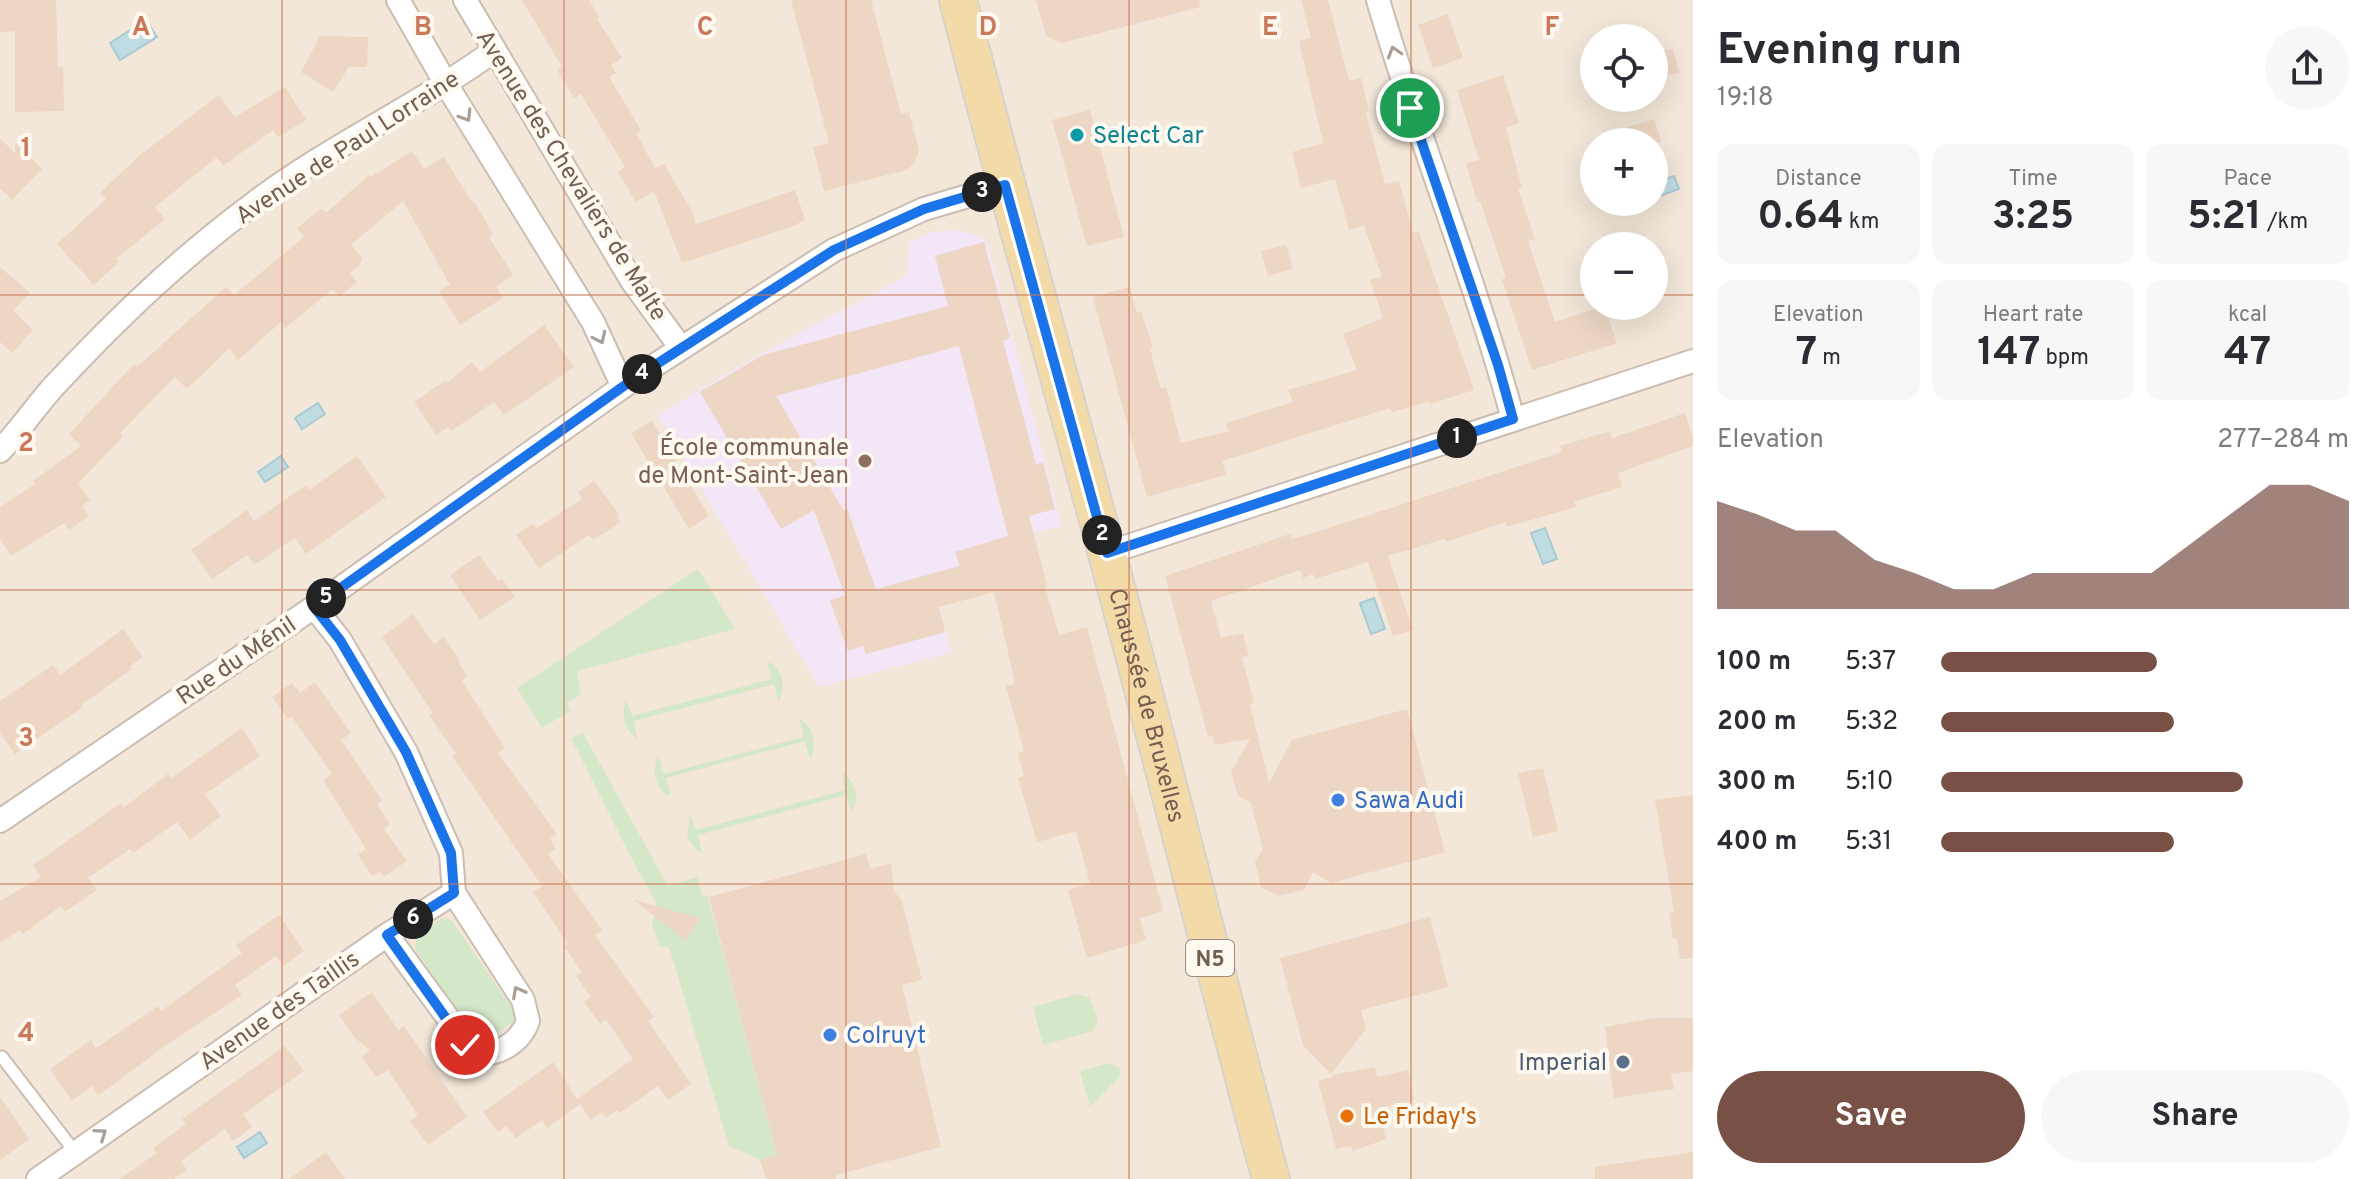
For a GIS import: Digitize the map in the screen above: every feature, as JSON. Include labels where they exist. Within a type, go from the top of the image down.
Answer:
[{"type":"main road","name":"Chaussée de Bruxelles","points":[[958,0],[1271,1179]]},
{"type":"street","points":[[398,0],[446,84],[593,322],[623,387]]},
{"type":"street","name":"Avenue des Chevaliers de Malte","points":[[465,0],[632,281],[681,348]]},
{"type":"street","points":[[1378,0],[1410,108],[1498,365],[1513,419]]},
{"type":"street","name":"Avenue de Paul Lorraine","points":[[0,451],[75,365],[166,272],[255,202],[446,84],[495,50]]},
{"type":"street","name":"Rue du Ménil","points":[[0,821],[314,607],[623,387],[834,250],[924,209],[1005,185]]},
{"type":"street","points":[[1107,553],[1693,361]]},
{"type":"street","points":[[314,607],[340,640],[406,752],[451,853],[454,893],[523,1000],[528,1021],[519,1038],[491,1054],[473,1052],[387,935]]},
{"type":"street","name":"Avenue des Taillis","points":[[38,1179],[387,935],[454,893]]},
{"type":"lane","points":[[2,1057],[75,1152]]},
{"type":"shaded area","points":[[0,0],[1693,0],[1693,1179],[0,1179]]},
{"type":"shaded area","name":"École communale de Mont-Saint-Jean","points":[[957,230],[987,242],[1062,526],[999,541],[938,606],[952,652],[819,687],[658,415],[757,356],[906,276],[910,243],[931,232]]},
{"type":"green space","points":[[698,569],[735,629],[577,671],[581,694],[566,703],[570,711],[542,728],[517,688]]},
{"type":"green space","points":[[770,662],[782,679],[780,700],[774,684],[634,721],[637,739],[626,726],[626,700],[632,716],[772,679]]},
{"type":"green space","points":[[800,719],[813,735],[812,757],[809,757],[805,741],[666,778],[668,796],[657,783],[657,757],[664,774],[803,737]]},
{"type":"green space","points":[[583,733],[668,886],[697,877],[702,894],[708,897],[777,1155],[761,1160],[729,1146],[669,947],[660,947],[652,924],[657,904],[571,738]]},
{"type":"green space","points":[[842,773],[851,780],[855,790],[856,801],[852,812],[846,795],[698,835],[702,853],[687,837],[690,814],[696,830],[845,790]]},
{"type":"green space","points":[[442,918],[451,920],[517,1015],[514,1021],[491,1038],[480,1037],[470,1030],[415,949],[420,934]]},
{"type":"green space","points":[[1078,994],[1090,998],[1098,1021],[1093,1031],[1043,1045],[1033,1007]]},
{"type":"green space","points":[[1111,1063],[1120,1069],[1120,1077],[1090,1107],[1080,1071]]},
{"type":"water","points":[[146,20],[157,37],[120,60],[110,43]]},
{"type":"water","points":[[1674,176],[1679,189],[1668,193],[1668,178]]},
{"type":"water","points":[[318,403],[325,414],[302,429],[295,418]]},
{"type":"water","points":[[281,456],[288,467],[265,482],[258,472]]},
{"type":"water","points":[[1545,528],[1557,559],[1543,564],[1531,533]]},
{"type":"water","points":[[1374,598],[1385,629],[1371,634],[1360,603]]},
{"type":"water","points":[[260,1132],[267,1143],[244,1158],[237,1147]]},
{"type":"building","points":[[0,0],[56,0],[58,67],[63,67],[64,111],[15,112],[15,31],[0,32]]},
{"type":"building","points":[[522,0],[589,0],[599,17],[597,19],[622,58],[611,65],[616,73],[609,77],[641,130],[636,133],[655,168],[664,164],[696,224],[795,190],[805,219],[796,225],[682,263],[654,191],[636,202],[618,172],[625,167],[581,94],[574,98],[557,70],[562,67]]},
{"type":"building","points":[[791,0],[871,0],[901,114],[909,112],[919,150],[914,164],[906,170],[824,191],[813,147],[829,143]]},
{"type":"building","points":[[1036,0],[1199,0],[1200,7],[1062,43],[1046,36]]},
{"type":"building","points":[[1301,0],[1328,0],[1349,81],[1361,78],[1369,112],[1366,113],[1385,184],[1399,181],[1413,233],[1419,232],[1474,390],[1430,404],[1429,401],[1392,412],[1390,408],[1222,461],[1226,475],[1147,497],[1093,297],[1130,287],[1137,313],[1141,312],[1153,347],[1150,348],[1160,388],[1166,387],[1181,443],[1229,431],[1226,423],[1293,402],[1288,390],[1357,370],[1343,334],[1383,318],[1370,280],[1382,277],[1364,225],[1349,230],[1335,179],[1301,188],[1292,152],[1323,143],[1299,41],[1311,38]]},
{"type":"building","points":[[1448,14],[1463,58],[1433,68],[1418,25]]},
{"type":"building","points":[[320,36],[368,37],[367,67],[349,67],[333,92],[301,72]]},
{"type":"building","points":[[1673,49],[1679,73],[1668,75],[1668,50]]},
{"type":"building","points":[[1503,75],[1519,123],[1506,128],[1522,188],[1518,189],[1535,239],[1528,241],[1555,322],[1580,314],[1580,320],[1609,320],[1617,343],[1532,370],[1502,279],[1506,278],[1480,201],[1477,202],[1466,163],[1479,160],[1457,90]]},
{"type":"building","points":[[285,87],[306,120],[278,137],[273,130],[223,166],[217,157],[155,207],[165,219],[116,259],[119,262],[94,285],[57,244],[106,199],[100,193],[140,155],[219,95],[235,117]]},
{"type":"building","points":[[1090,110],[1124,237],[1087,246],[1052,120]]},
{"type":"building","points":[[1654,119],[1657,128],[1625,128]]},
{"type":"building","points":[[0,138],[15,153],[15,142],[42,169],[12,200],[0,188]]},
{"type":"building","points":[[412,151],[424,169],[444,157],[474,201],[493,234],[489,237],[513,275],[496,286],[503,298],[460,325],[439,291],[450,285],[403,201],[351,245],[363,259],[350,273],[357,282],[339,297],[333,289],[285,328],[281,322],[238,360],[229,349],[187,389],[175,377],[120,433],[123,437],[78,483],[90,500],[82,506],[89,516],[69,530],[64,523],[11,556],[0,539],[0,507],[35,484],[33,481],[81,446],[69,434],[134,364],[137,367],[226,287],[234,295],[304,237],[297,228],[322,208],[326,213],[369,175],[371,177]]},
{"type":"building","points":[[984,242],[1010,338],[1003,341],[1036,464],[1043,462],[1055,509],[1029,516],[1045,586],[1059,635],[1087,627],[1163,911],[1140,918],[1146,940],[1087,958],[1068,890],[1090,884],[1076,831],[1037,842],[1018,778],[1024,776],[1018,753],[1024,751],[1006,686],[1014,684],[1014,678],[994,592],[939,607],[945,632],[866,654],[863,646],[848,651],[830,601],[845,595],[814,510],[781,529],[700,392],[763,355],[948,306],[935,256]],"holes":[[[959,346],[1008,536],[955,552],[960,566],[876,589],[847,509],[844,511],[776,396]]]},
{"type":"building","points":[[1286,245],[1293,269],[1268,276],[1261,251]]},
{"type":"building","points":[[0,267],[30,293],[13,311],[33,330],[12,353],[0,342]]},
{"type":"building","points":[[544,325],[574,367],[504,415],[494,402],[451,431],[448,427],[436,435],[414,402],[446,380],[448,382],[472,362],[480,372]]},
{"type":"building","points":[[1685,413],[1693,446],[1618,473],[1622,487],[1574,502],[1576,507],[1507,527],[1505,522],[1446,542],[1445,539],[1388,556],[1413,630],[1393,636],[1368,562],[1315,579],[1313,574],[1303,578],[1300,570],[1211,601],[1221,638],[1243,633],[1249,656],[1242,657],[1254,703],[1250,704],[1269,783],[1292,740],[1407,709],[1445,852],[1331,883],[1313,872],[1304,890],[1279,896],[1261,887],[1255,862],[1263,849],[1251,803],[1238,796],[1231,772],[1250,739],[1215,745],[1213,736],[1208,737],[1165,576],[1290,534],[1292,539],[1348,522],[1562,452],[1560,446],[1610,431],[1612,438]]},
{"type":"building","points":[[652,421],[709,516],[689,529],[631,433]]},
{"type":"building","points":[[357,456],[386,497],[306,554],[295,538],[254,565],[247,555],[212,579],[191,550],[247,510],[254,521],[306,485],[309,490]]},
{"type":"building","points":[[594,481],[619,514],[617,516],[621,522],[593,540],[589,535],[539,568],[516,535],[532,524],[537,528],[582,499],[578,492]]},
{"type":"building","points":[[479,555],[498,581],[502,579],[515,597],[480,620],[450,575]]},
{"type":"building","points":[[413,614],[434,644],[444,637],[460,661],[467,675],[462,681],[505,748],[498,753],[557,834],[550,839],[556,849],[548,854],[602,930],[595,935],[654,1017],[648,1021],[691,1084],[668,1100],[658,1086],[620,1113],[617,1110],[606,1118],[602,1112],[591,1120],[580,1104],[547,1128],[542,1120],[516,1138],[506,1126],[498,1132],[483,1112],[553,1062],[577,1099],[633,1059],[606,1019],[600,1024],[584,1002],[591,997],[576,976],[582,972],[564,946],[568,943],[533,892],[542,886],[452,756],[456,754],[429,715],[433,713],[382,637]]},
{"type":"building","points":[[123,629],[143,657],[130,666],[132,669],[81,705],[83,707],[15,754],[0,733],[0,701],[53,665],[60,675]]},
{"type":"building","points":[[315,682],[351,733],[341,740],[382,800],[377,804],[390,824],[384,829],[407,861],[384,877],[380,871],[372,876],[358,855],[366,849],[323,780],[332,774],[292,717],[288,719],[272,697],[292,683],[300,693]]},
{"type":"building","points":[[242,728],[260,756],[205,794],[221,816],[190,840],[177,822],[133,853],[130,849],[88,878],[97,890],[65,912],[61,906],[23,934],[20,930],[0,943],[0,901],[41,877],[33,865],[121,803],[123,808],[168,774],[171,778]]},
{"type":"building","points":[[1543,768],[1558,831],[1533,837],[1518,773]]},
{"type":"building","points":[[1693,795],[1693,958],[1680,959],[1677,938],[1673,939],[1669,913],[1674,912],[1655,800]]},
{"type":"building","name":"Colruyt","points":[[866,854],[870,869],[891,863],[894,891],[902,901],[922,980],[902,985],[941,1147],[836,1175],[836,1179],[766,1179],[760,1160],[777,1155],[709,897]]},
{"type":"building","points":[[634,900],[700,918],[686,941]]},
{"type":"building","points":[[279,915],[304,951],[283,966],[276,956],[235,985],[242,995],[165,1046],[98,1096],[92,1086],[72,1101],[50,1069],[91,1040],[96,1048],[158,1006],[161,1011],[242,953],[236,945]]},
{"type":"building","points":[[1430,917],[1448,987],[1361,1010],[1366,1029],[1331,1074],[1303,1045],[1280,958]]},
{"type":"building","points":[[372,992],[398,1030],[404,1026],[467,1117],[428,1145],[410,1121],[418,1115],[388,1070],[376,1077],[362,1057],[370,1050],[355,1038],[339,1015]]},
{"type":"building","points":[[1653,1018],[1693,1018],[1693,1071],[1671,1074],[1674,1089],[1614,1098],[1605,1027]]},
{"type":"building","points":[[285,1046],[304,1071],[243,1114],[252,1127],[233,1141],[225,1129],[181,1161],[187,1170],[174,1179],[119,1179],[157,1153],[153,1148],[186,1124],[182,1119]]},
{"type":"building","name":"Le Friday's","points":[[1375,1067],[1377,1077],[1408,1070],[1414,1101],[1378,1108],[1386,1139],[1353,1151],[1351,1146],[1336,1149],[1318,1081],[1332,1075]]},
{"type":"building","points":[[0,1097],[29,1139],[0,1160]]},
{"type":"building","points":[[326,1152],[345,1179],[289,1179]]},
{"type":"building","points":[[1693,1152],[1693,1179],[1595,1179],[1595,1167]]},
{"type":"place","name":"Select Car","points":[[1077,135]]},
{"type":"place","name":"École communale de Mont-Saint-Jean","points":[[865,461]]},
{"type":"place","name":"Sawa Audi","points":[[1338,800]]},
{"type":"place","name":"Colruyt","points":[[830,1035]]},
{"type":"place","name":"Imperial","points":[[1623,1062]]},
{"type":"place","name":"Le Friday's","points":[[1347,1116]]},
{"type":"route","points":[[465,1045],[387,935],[454,893],[451,853],[406,752],[381,707],[340,640],[314,607],[635,378],[834,250],[924,209],[1005,185],[1107,553],[1513,419],[1498,365],[1410,108]]}]
